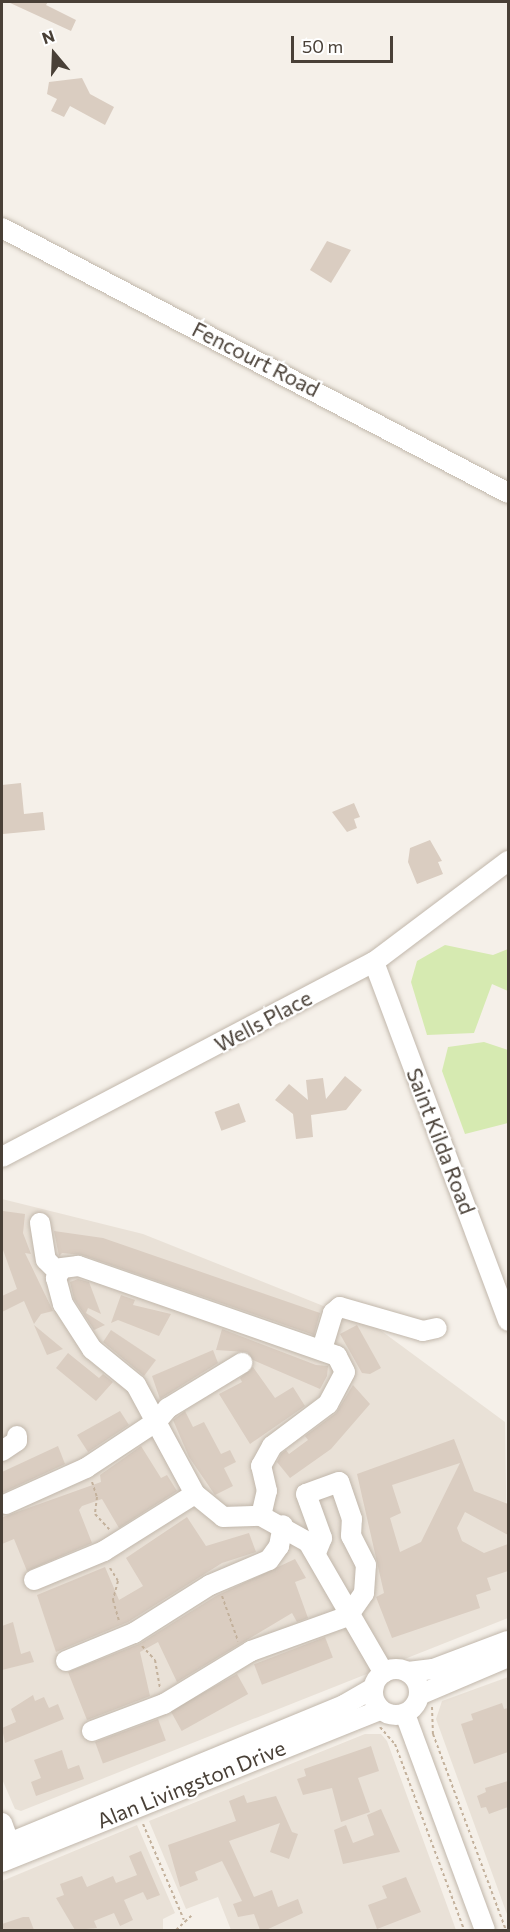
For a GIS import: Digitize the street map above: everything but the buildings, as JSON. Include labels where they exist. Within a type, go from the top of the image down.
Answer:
[{"type":"street","name":"Fencourt Road","points":[[2,228],[508,493]]},
{"type":"street","name":"Wells Place","points":[[2,1157],[374,962],[508,861]]},
{"type":"street","name":"Saint Kilda Road","points":[[374,962],[508,1321]]},
{"type":"street","points":[[40,1223],[46,1260],[58,1272]]},
{"type":"street","points":[[58,1272],[78,1266],[337,1356],[345,1372],[322,1410],[272,1446],[261,1466],[267,1491],[261,1516]]},
{"type":"street","points":[[58,1272],[56,1286],[63,1304],[83,1338],[102,1358],[128,1374],[157,1420],[195,1494],[223,1517],[261,1516],[283,1525],[319,1546]]},
{"type":"street","points":[[322,1349],[333,1313],[340,1307],[423,1330],[437,1329]]},
{"type":"street","points":[[6,1504],[86,1468],[157,1420],[168,1408],[242,1363]]},
{"type":"street","points":[[2,1451],[17,1441],[17,1436]]},
{"type":"street","points":[[92,1731],[164,1704],[247,1653],[348,1616],[364,1593],[366,1577],[339,1482],[306,1494],[319,1546],[348,1616],[378,1680],[381,1710],[405,1714],[427,1699],[508,1657]]},
{"type":"street","points":[[34,1580],[110,1547],[195,1494]]},
{"type":"street","points":[[66,1661],[130,1635],[215,1583],[269,1560],[279,1546],[283,1525]]},
{"type":"street","points":[[319,1546],[352,1527]]},
{"type":"street","points":[[378,1680],[408,1672],[433,1669],[508,1641]]},
{"type":"street","points":[[408,1672],[427,1699]]},
{"type":"street","name":"Alan Livingston Drive","points":[[7,1852],[344,1705],[378,1680]]},
{"type":"street","name":"Alan Livingston Drive","points":[[7,1852],[381,1710]]},
{"type":"street","points":[[405,1714],[485,1930]]},
{"type":"street","points":[[2,1823],[7,1852]]},
{"type":"path","points":[[86,1468],[98,1497],[95,1514],[110,1547],[118,1581],[113,1600],[130,1635],[155,1660],[164,1704]]},
{"type":"path","points":[[215,1583],[247,1653]]},
{"type":"path","points":[[427,1699],[434,1734],[506,1930]]},
{"type":"path","points":[[370,1727],[385,1730],[395,1744],[464,1930]]},
{"type":"path","points":[[142,1817],[184,1920]]},
{"type":"path","points":[[176,1930],[184,1920],[191,1916]]},
{"type":"shaded area","points":[[2,1199],[143,1234],[376,1327],[505,1422],[508,1618],[21,1811],[15,1809],[2,1779]]},
{"type":"shaded area","points":[[508,1677],[508,1917],[436,1719],[442,1701]]},
{"type":"shaded area","points":[[365,1734],[381,1734],[387,1741],[456,1930],[231,1930],[218,1897],[186,1909],[149,1821]]},
{"type":"shaded area","points":[[137,1825],[175,1913],[163,1919],[163,1930],[2,1930],[2,1881]]},
{"type":"green space","points":[[445,945],[493,955],[508,949],[508,991],[492,984],[474,1033],[427,1035],[411,982],[417,961]]},
{"type":"green space","points":[[484,1042],[508,1050],[508,1123],[465,1134],[442,1071],[448,1047]]}]
